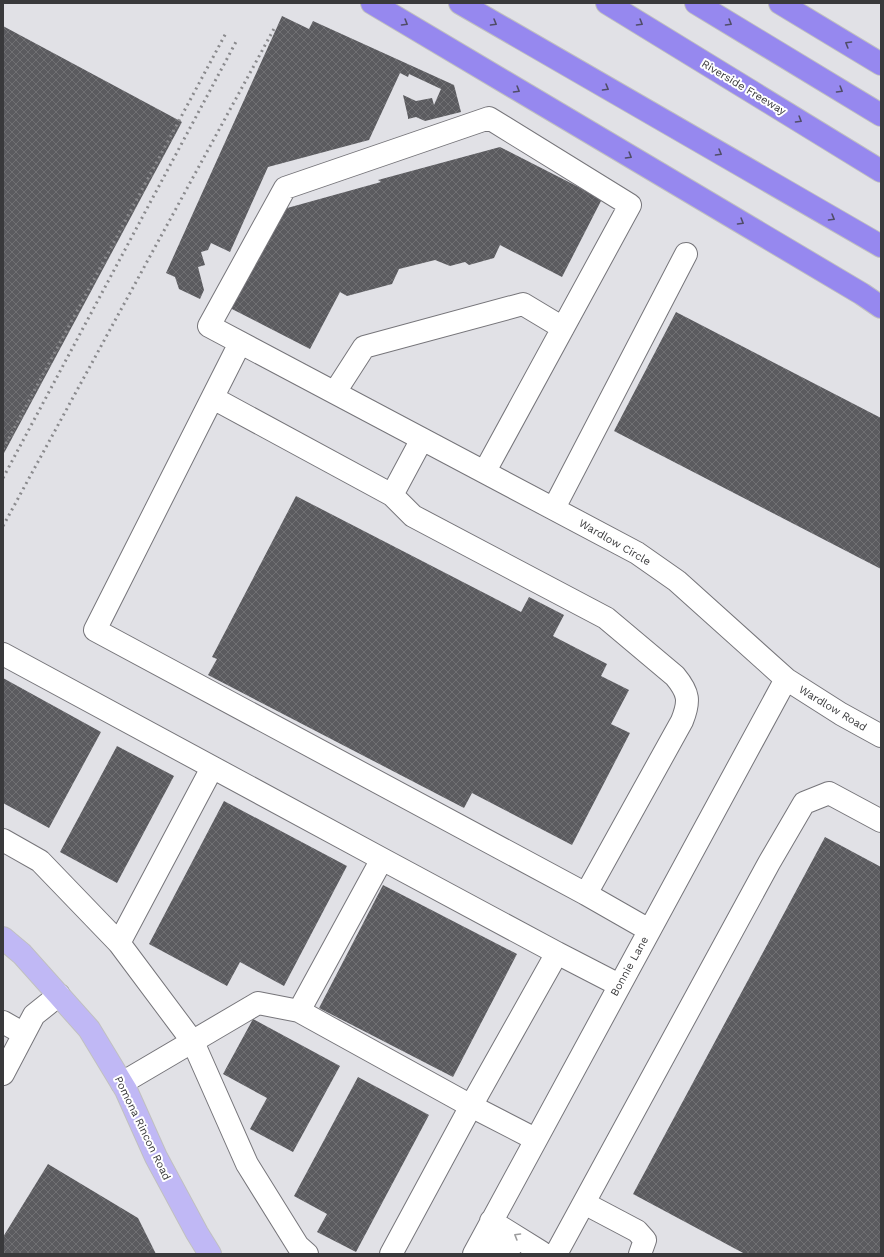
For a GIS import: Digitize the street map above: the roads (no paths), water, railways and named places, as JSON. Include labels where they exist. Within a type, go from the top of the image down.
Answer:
[{"type":"highway","points":[[372,3],[862,294],[881,307]]},
{"type":"highway","points":[[460,3],[881,246]]},
{"type":"highway","name":"Riverside Freeway","points":[[607,3],[881,171]]},
{"type":"highway","points":[[696,3],[881,115]]},
{"type":"highway","points":[[780,3],[881,64]]},
{"type":"main road","name":"Pomona Rincon Road","points":[[3,938],[22,954],[90,1029],[122,1083],[156,1157],[197,1234],[210,1254]]},
{"type":"street","name":"Wardlow Circle","points":[[563,328],[630,205],[489,118],[285,188],[209,326],[485,471],[637,553],[677,581],[786,679]]},
{"type":"street","points":[[554,508],[686,254]]},
{"type":"street","points":[[336,392],[364,347],[523,304],[563,328],[485,471]]},
{"type":"street","points":[[240,343],[95,630],[586,894],[649,930]]},
{"type":"street","points":[[213,398],[392,495],[413,516],[606,618],[675,676],[683,686],[688,700],[682,721],[586,894]]},
{"type":"street","points":[[392,495],[422,439]]},
{"type":"street","points":[[3,654],[556,953],[619,985]]},
{"type":"street","name":"Wardlow Road","points":[[786,679],[841,714],[881,736]]},
{"type":"street","name":"Bonnie Lane","points":[[483,1237],[786,679]]},
{"type":"street","points":[[119,943],[212,768]]},
{"type":"street","points":[[556,1254],[769,863],[804,804],[830,793],[881,821]]},
{"type":"street","points":[[3,840],[40,861],[119,943],[193,1042],[247,1164],[298,1246],[307,1254]]},
{"type":"street","points":[[299,1011],[382,859]]},
{"type":"street","points":[[390,1254],[556,953]]},
{"type":"street","points":[[3,1074],[34,1015],[59,995]]},
{"type":"street","points":[[122,1083],[258,1003],[299,1011],[471,1106],[536,1139]]},
{"type":"street","points":[[3,1022],[24,1034]]},
{"type":"street","points":[[584,1203],[637,1231],[645,1240],[640,1254]]},
{"type":"street","points":[[483,1237],[509,1254]]},
{"type":"street","points":[[483,1237],[526,1242],[542,1254]]},
{"type":"railway","points":[[3,526],[275,27]]},
{"type":"railway","points":[[3,449],[226,33]]},
{"type":"railway","points":[[3,478],[237,40]]}]
